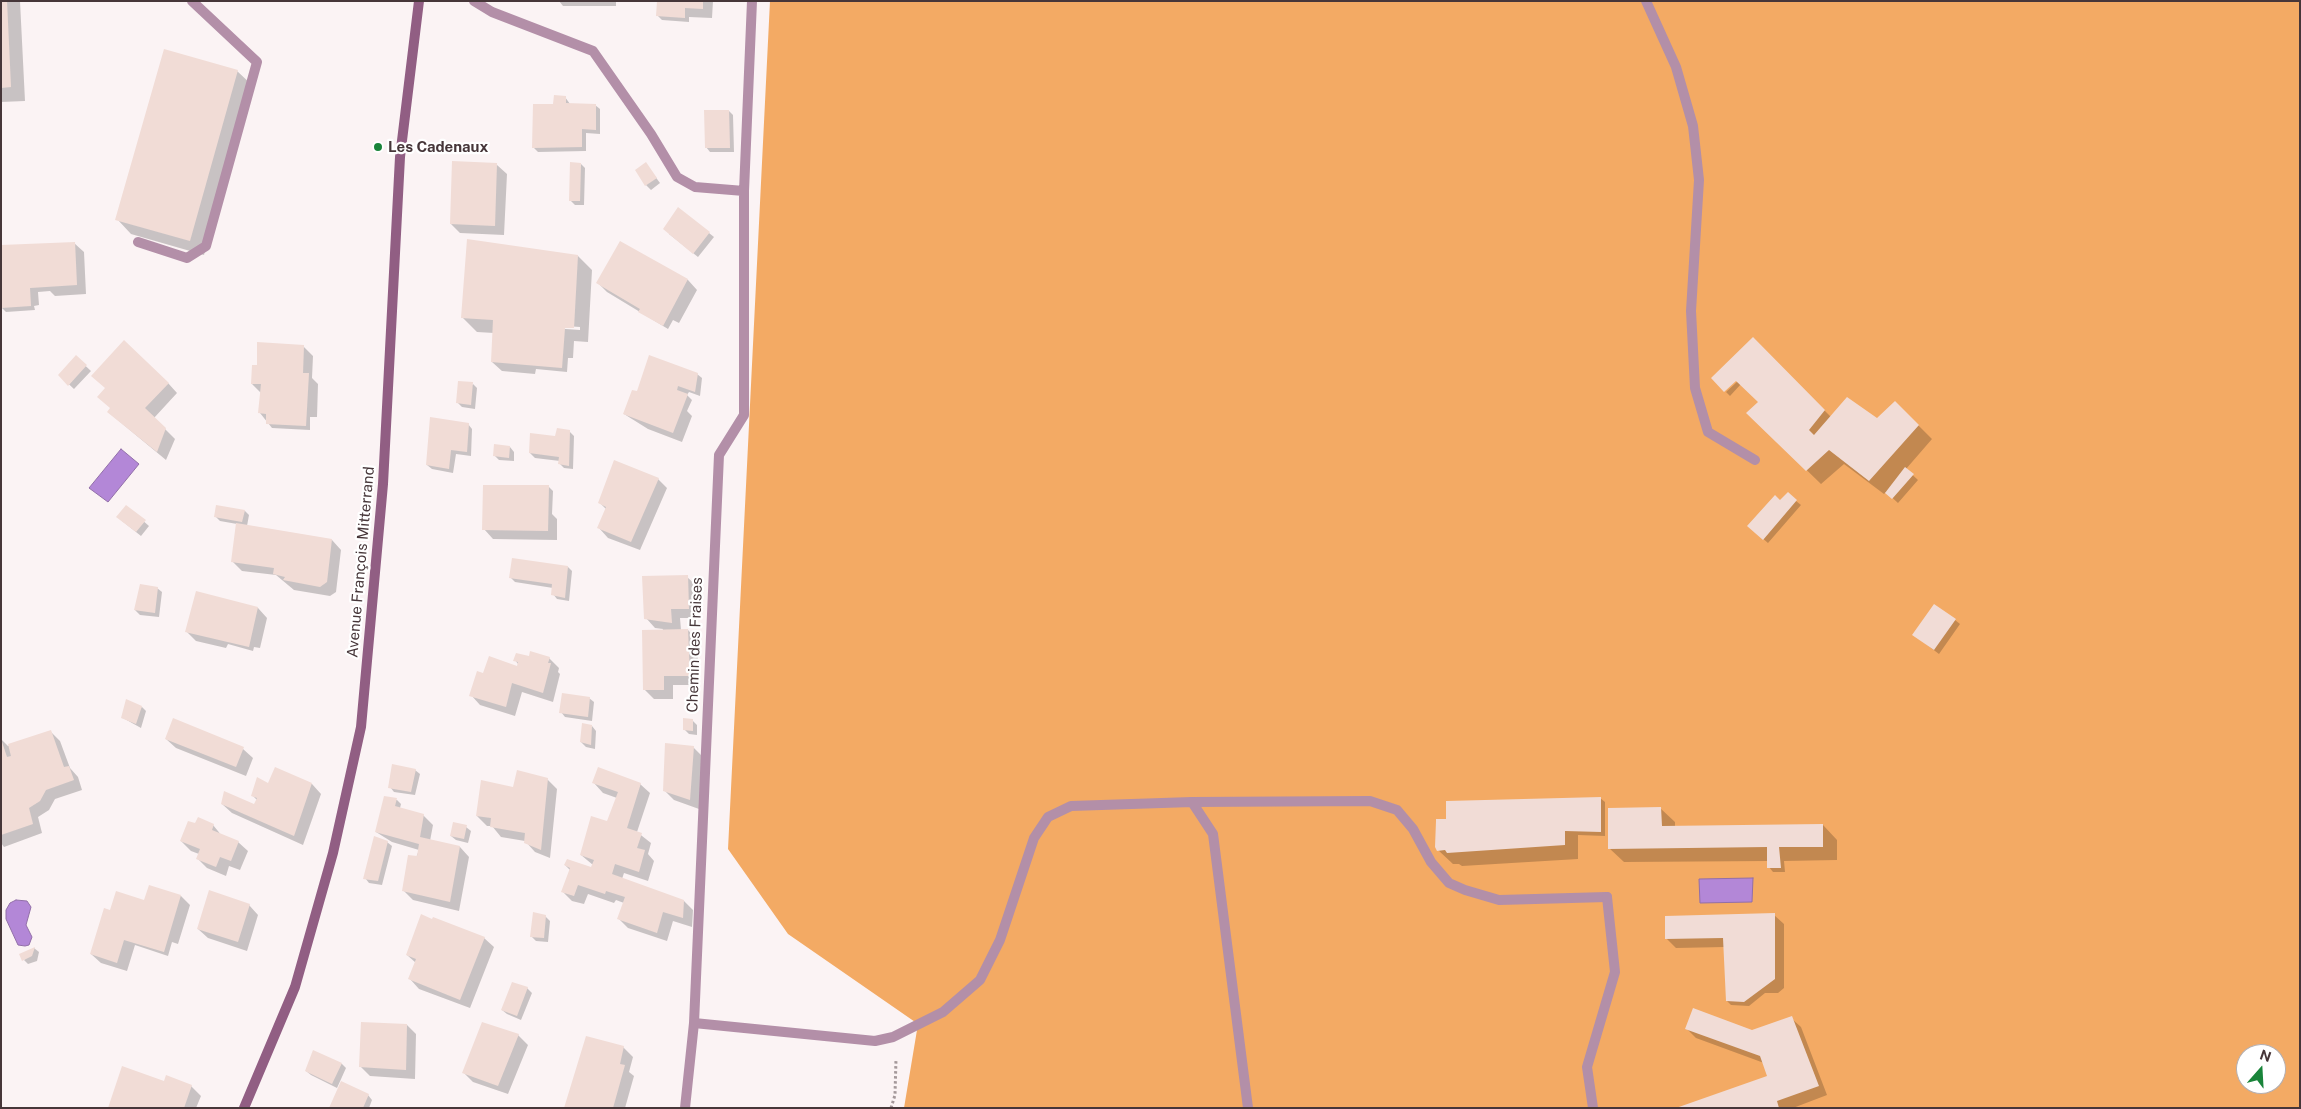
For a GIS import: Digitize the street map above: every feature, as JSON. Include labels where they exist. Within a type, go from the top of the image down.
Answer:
[{"type":"main road","name":"Avenue François Mitterrand","points":[[244,1108],[295,987],[333,853],[361,727],[384,484],[400,157],[419,1]]},
{"type":"street","points":[[138,242],[187,258],[206,246],[257,62],[192,1]]},
{"type":"street","points":[[474,1],[492,12],[593,51],[651,134],[677,178],[695,187],[744,191]]},
{"type":"street","name":"Chemin des Fraises","points":[[685,1108],[694,1023],[719,455],[744,414],[744,191],[752,1]]},
{"type":"street","points":[[1646,1],[1676,66],[1693,126],[1699,180],[1692,311],[1695,388],[1708,432],[1755,460]]},
{"type":"street","points":[[694,1023],[875,1041],[893,1037],[944,1012],[980,980],[1000,940],[1034,838],[1048,817],[1071,806],[1192,802],[1370,801],[1397,810],[1413,828],[1437,869],[1449,883],[1466,890],[1499,900],[1607,897],[1615,972],[1587,1067],[1593,1108]]},
{"type":"street","points":[[1192,802],[1213,834],[1248,1108]]},
{"type":"path","points":[[891,1108],[895,1095],[896,1078],[896,1054],[893,1037]]},
{"type":"shaded area","points":[[770,1],[2300,1],[2300,1108],[904,1108],[918,1024],[788,934],[728,849]]},
{"type":"shaded area","points":[[121,449],[139,464],[108,502],[89,488]]},
{"type":"shaded area","points":[[1753,878],[1752,902],[1700,903],[1699,879]]},
{"type":"shaded area","points":[[16,900],[27,901],[31,907],[26,925],[32,937],[29,945],[25,946],[18,945],[6,919],[6,910],[10,903]]},
{"type":"building","points":[[1,1],[7,1],[11,87],[1,88]]},
{"type":"building","points":[[657,1],[703,1],[703,9],[685,8],[685,18],[656,16]]},
{"type":"building","points":[[164,49],[238,70],[190,241],[115,220]]},
{"type":"building","points":[[554,95],[566,96],[566,103],[596,104],[596,130],[582,129],[582,147],[532,148],[533,104],[553,104]]},
{"type":"building","points":[[704,110],[729,110],[730,148],[705,148]]},
{"type":"building","points":[[452,161],[497,163],[495,226],[450,224]]},
{"type":"building","points":[[570,162],[581,163],[580,201],[569,201]]},
{"type":"building","points":[[646,162],[657,178],[645,186],[635,170]]},
{"type":"building","points":[[678,207],[710,232],[693,254],[663,229]]},
{"type":"building","points":[[467,239],[578,255],[574,328],[565,328],[562,368],[491,362],[493,320],[461,318]]},
{"type":"building","points":[[620,241],[688,279],[663,326],[638,312],[640,309],[596,283]]},
{"type":"building","points":[[75,242],[77,285],[30,288],[31,306],[1,308],[1,245]]},
{"type":"building","points":[[1753,337],[1825,410],[1809,430],[1814,435],[1847,397],[1877,418],[1895,401],[1919,425],[1869,481],[1829,450],[1806,471],[1746,413],[1758,402],[1736,381],[1724,392],[1711,378]]},
{"type":"building","points":[[124,340],[169,383],[145,408],[166,428],[157,452],[107,412],[110,408],[97,397],[105,388],[91,376]]},
{"type":"building","points":[[257,342],[304,345],[303,373],[309,373],[306,426],[266,424],[266,414],[258,413],[261,384],[251,384],[252,365],[257,365]]},
{"type":"building","points":[[76,355],[87,365],[68,386],[58,375]]},
{"type":"building","points":[[649,355],[698,373],[695,392],[678,386],[677,390],[688,394],[673,433],[623,414],[632,390],[637,391]]},
{"type":"building","points":[[458,381],[473,382],[471,405],[456,403]]},
{"type":"building","points":[[430,417],[469,423],[467,452],[451,450],[449,469],[426,465]]},
{"type":"building","points":[[557,428],[570,430],[569,466],[558,464],[559,457],[529,453],[530,433],[555,436]]},
{"type":"building","points":[[494,444],[510,446],[509,458],[493,456]]},
{"type":"building","points":[[614,460],[659,478],[631,542],[597,528],[606,507],[598,503]]},
{"type":"building","points":[[1905,467],[1914,474],[1892,499],[1885,493]]},
{"type":"building","points":[[483,485],[549,485],[548,531],[482,530]]},
{"type":"building","points":[[1788,492],[1797,500],[1763,540],[1747,526],[1775,495],[1780,500]]},
{"type":"building","points":[[126,505],[146,520],[136,532],[116,517]]},
{"type":"building","points":[[216,505],[245,510],[242,522],[214,517]]},
{"type":"building","points":[[236,523],[332,539],[327,582],[320,587],[283,580],[285,577],[273,574],[274,568],[231,562]]},
{"type":"building","points":[[512,558],[568,566],[565,598],[551,595],[552,584],[509,578]]},
{"type":"building","points":[[688,575],[689,609],[671,609],[672,623],[644,619],[642,576]]},
{"type":"building","points":[[140,584],[158,587],[155,613],[134,610]]},
{"type":"building","points":[[196,591],[258,607],[249,647],[185,632]]},
{"type":"building","points":[[1934,604],[1956,619],[1934,650],[1912,635]]},
{"type":"building","points":[[688,629],[690,676],[664,676],[664,690],[643,690],[642,630]]},
{"type":"building","points":[[530,651],[550,657],[548,663],[551,663],[543,693],[512,683],[506,707],[469,696],[477,671],[483,673],[489,656],[517,666],[518,662],[513,661],[516,653],[529,656]]},
{"type":"building","points":[[562,693],[590,697],[588,717],[559,713]]},
{"type":"building","points":[[126,699],[142,706],[136,724],[121,718]]},
{"type":"building","points":[[173,718],[244,747],[236,767],[165,739]]},
{"type":"building","points":[[683,718],[693,719],[693,731],[683,730]]},
{"type":"building","points":[[582,723],[592,725],[591,745],[580,742]]},
{"type":"building","points":[[51,730],[64,767],[69,766],[74,780],[46,790],[40,801],[29,808],[33,824],[1,835],[1,739],[7,757],[11,756],[8,744]]},
{"type":"building","points":[[665,743],[694,746],[690,800],[663,791]]},
{"type":"building","points":[[392,764],[416,769],[411,792],[388,788]]},
{"type":"building","points":[[275,767],[312,783],[294,836],[221,804],[224,791],[254,804],[257,798],[251,796],[257,777],[268,783]]},
{"type":"building","points":[[598,767],[641,783],[627,828],[642,833],[637,848],[645,850],[639,872],[615,864],[612,874],[684,900],[683,918],[663,912],[657,933],[617,919],[625,897],[606,891],[605,894],[578,885],[574,896],[561,892],[570,868],[564,865],[567,859],[591,867],[594,860],[580,855],[591,816],[607,821],[618,792],[592,783]]},
{"type":"building","points":[[517,770],[548,778],[541,850],[524,843],[525,833],[490,827],[491,818],[476,816],[481,780],[513,787]]},
{"type":"building","points":[[384,796],[397,798],[395,806],[424,814],[420,837],[460,846],[450,902],[402,891],[408,855],[417,856],[419,844],[375,832]]},
{"type":"building","points":[[1601,797],[1601,832],[1565,831],[1565,845],[1447,853],[1445,850],[1437,851],[1435,847],[1436,819],[1446,819],[1446,801]]},
{"type":"building","points":[[1661,807],[1662,826],[1823,824],[1823,847],[1779,847],[1781,868],[1767,868],[1767,847],[1608,849],[1608,808]]},
{"type":"building","points":[[198,817],[214,824],[212,830],[239,841],[231,861],[220,857],[216,867],[196,859],[200,849],[180,841],[188,821],[195,823]]},
{"type":"building","points":[[453,822],[467,825],[464,839],[450,836]]},
{"type":"building","points":[[374,836],[388,841],[378,881],[363,879]]},
{"type":"building","points":[[149,885],[181,895],[164,952],[124,940],[117,963],[90,954],[104,908],[110,910],[116,891],[144,900]]},
{"type":"building","points":[[209,890],[250,904],[238,942],[197,929]]},
{"type":"building","points":[[533,912],[546,915],[544,938],[530,937]]},
{"type":"building","points":[[1775,913],[1775,979],[1744,1002],[1726,1001],[1723,938],[1665,939],[1665,916]]},
{"type":"building","points":[[421,914],[485,937],[460,1000],[408,979],[416,959],[406,955]]},
{"type":"building","points":[[35,947],[32,956],[22,961],[19,954]]},
{"type":"building","points":[[512,982],[528,987],[517,1016],[501,1010]]},
{"type":"building","points":[[1693,1008],[1752,1030],[1792,1016],[1819,1086],[1777,1101],[1779,1108],[1676,1108],[1767,1076],[1760,1056],[1685,1029]]},
{"type":"building","points":[[361,1022],[407,1024],[406,1070],[359,1067]]},
{"type":"building","points":[[482,1022],[519,1034],[498,1086],[462,1073]]},
{"type":"building","points":[[586,1036],[624,1046],[620,1064],[625,1065],[613,1108],[564,1108]]},
{"type":"building","points":[[313,1050],[342,1063],[332,1084],[305,1071]]},
{"type":"building","points":[[122,1066],[164,1081],[166,1075],[192,1085],[184,1108],[108,1108]]},
{"type":"building","points":[[341,1081],[369,1094],[363,1108],[329,1108]]},
{"type":"place","name":"Les Cadenaux","points":[[378,147]]}]
